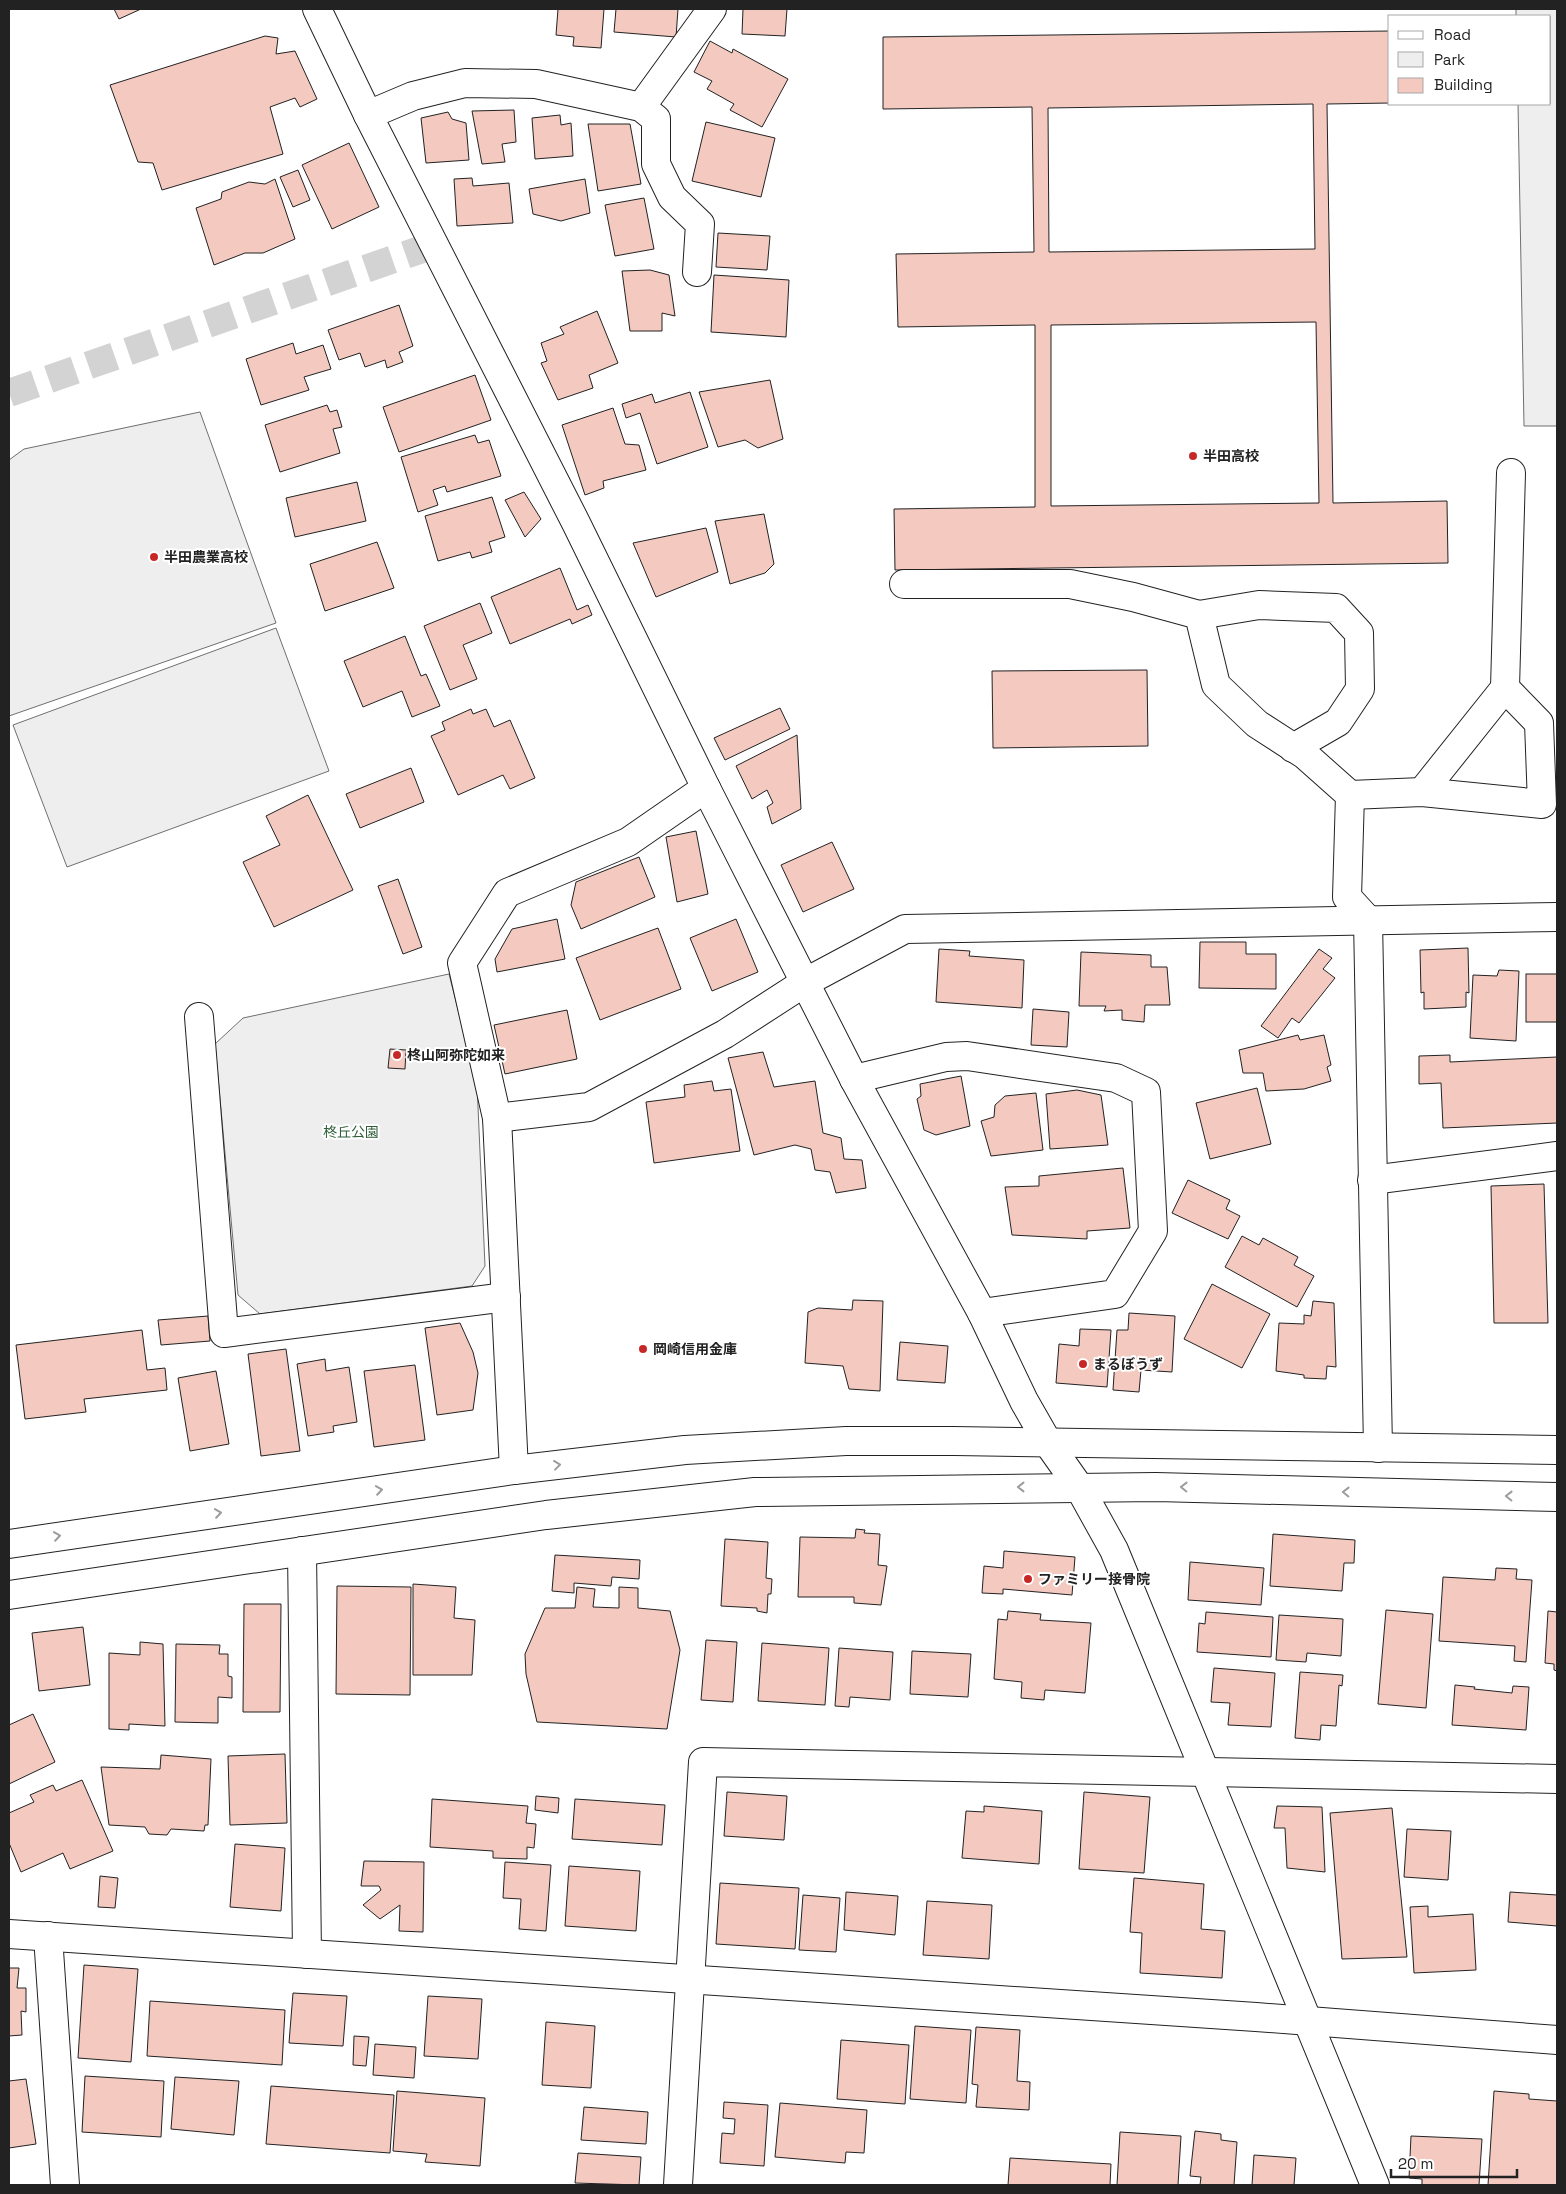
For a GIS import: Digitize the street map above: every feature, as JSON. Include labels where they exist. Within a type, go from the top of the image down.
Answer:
[{"type":"street","points":[[317,9],[368,115],[576,523],[706,788],[854,1079],[982,1313],[1024,1401],[1048,1443],[1078,1487],[1114,1550],[1375,2185]]},
{"type":"street","points":[[641,107],[712,9]]},
{"type":"street","points":[[368,115],[413,96],[466,83],[536,84],[641,107],[656,119],[656,164],[672,197],[700,224],[697,272]]},
{"type":"street","points":[[1422,792],[1505,688],[1510,473]]},
{"type":"street","points":[[904,584],[1070,584],[1133,597],[1199,615],[1259,605],[1336,608],[1359,633],[1360,689],[1338,722],[1293,748]]},
{"type":"street","points":[[1199,615],[1216,685],[1257,724],[1305,755],[1350,795],[1422,792],[1542,804],[1539,723],[1505,688]]},
{"type":"street","points":[[514,1470],[497,1118],[462,964],[507,892],[628,842],[706,788]]},
{"type":"street","points":[[1350,795],[1347,898],[1368,920],[1378,1448]]},
{"type":"street","points":[[497,1118],[589,1107],[726,1034],[804,982],[905,929],[1557,917]]},
{"type":"street","points":[[199,1017],[224,1334],[506,1297]]},
{"type":"street","points":[[854,1079],[946,1057],[967,1056],[1116,1078],[1146,1092],[1154,1231],[1115,1294],[982,1313]]},
{"type":"street","points":[[1372,1180],[1557,1156]]},
{"type":"street","points":[[9,1544],[514,1470],[685,1450],[846,1441],[1557,1450]]},
{"type":"street","points":[[9,1595],[546,1515],[755,1492],[1156,1487],[1557,1497]]},
{"type":"street","points":[[302,1551],[307,1954]]},
{"type":"street","points":[[678,2185],[703,1762],[1557,1778]]},
{"type":"street","points":[[9,1934],[1557,2040]]},
{"type":"street","points":[[48,1936],[65,2185]]},
{"type":"green space","points":[[1516,9],[1557,9],[1557,426],[1524,426],[1518,105],[1551,105],[1551,15],[1516,15]]},
{"type":"green space","points":[[200,412],[276,623],[9,716],[9,460],[24,449]]},
{"type":"green space","points":[[276,628],[329,771],[67,867],[13,725]]},
{"type":"green space","name":"柊丘公園","points":[[449,974],[477,1084],[485,1266],[472,1286],[260,1314],[238,1295],[215,1044],[243,1018]]},
{"type":"building","points":[[114,9],[141,9],[119,19]]},
{"type":"building","points":[[558,9],[604,9],[601,48],[573,46],[574,37],[556,35]]},
{"type":"building","points":[[616,9],[678,9],[676,37],[614,32]]},
{"type":"building","points":[[743,9],[787,9],[785,36],[742,34]]},
{"type":"building","points":[[1388,31],[1388,103],[1327,104],[1333,503],[1447,501],[1448,563],[895,570],[894,509],[1035,507],[1035,325],[898,327],[896,254],[1034,252],[1032,107],[883,109],[883,37]],"holes":[[[1313,104],[1315,249],[1049,252],[1048,108]],[[1316,322],[1319,503],[1051,506],[1051,325]]]},
{"type":"building","points":[[265,36],[278,38],[276,54],[295,51],[317,99],[300,107],[295,98],[270,107],[283,154],[162,190],[153,163],[138,162],[110,85]]},
{"type":"building","points":[[710,41],[732,53],[733,49],[788,79],[762,127],[730,110],[734,104],[707,89],[712,81],[694,72]]},
{"type":"building","points":[[514,110],[516,142],[502,144],[505,162],[482,164],[472,111]]},
{"type":"building","points":[[448,112],[452,119],[466,123],[469,160],[426,163],[421,118]]},
{"type":"building","points":[[560,115],[561,125],[571,123],[573,156],[535,159],[532,118]]},
{"type":"building","points":[[706,122],[775,138],[761,197],[692,181]]},
{"type":"building","points":[[588,124],[630,124],[641,184],[598,191]]},
{"type":"building","points":[[349,143],[379,207],[332,229],[302,165]]},
{"type":"building","points":[[298,170],[310,200],[293,207],[280,177]]},
{"type":"building","points":[[472,178],[473,186],[509,183],[513,223],[457,226],[454,179]]},
{"type":"building","points":[[275,179],[295,239],[263,253],[245,253],[214,265],[196,208],[221,199],[222,192],[249,182],[265,184]]},
{"type":"building","points":[[585,179],[590,213],[561,221],[533,214],[529,189]]},
{"type":"building","points":[[644,198],[654,249],[615,256],[605,205]]},
{"type":"building","points":[[718,233],[770,236],[767,270],[716,267]]},
{"type":"building","points":[[650,270],[669,275],[675,316],[662,313],[662,331],[630,331],[622,271]]},
{"type":"building","points":[[714,275],[789,280],[786,337],[711,332]]},
{"type":"building","points":[[399,305],[413,346],[399,352],[403,362],[387,368],[385,360],[365,367],[360,353],[339,360],[328,330]]},
{"type":"building","points":[[597,311],[618,363],[589,375],[593,388],[558,400],[541,363],[547,361],[541,343],[564,334],[560,327]]},
{"type":"building","points":[[293,343],[296,354],[323,345],[331,369],[304,377],[309,390],[261,405],[246,359]]},
{"type":"building","points":[[475,375],[491,420],[399,452],[383,407]]},
{"type":"building","points":[[770,380],[783,439],[758,448],[745,440],[718,447],[699,392]]},
{"type":"building","points":[[690,392],[708,447],[657,464],[640,413],[626,418],[622,404],[652,394],[655,403]]},
{"type":"building","points":[[327,405],[330,412],[337,410],[342,427],[333,429],[340,453],[280,472],[265,425]]},
{"type":"building","points":[[613,408],[625,444],[639,445],[646,470],[603,481],[604,488],[585,495],[562,425]]},
{"type":"building","points":[[475,435],[478,443],[489,440],[501,476],[447,492],[445,486],[433,490],[438,505],[418,512],[401,457]]},
{"type":"building","points":[[357,482],[366,521],[295,537],[286,498]]},
{"type":"building","points":[[524,492],[541,519],[525,537],[505,500]]},
{"type":"building","points":[[492,497],[505,537],[489,542],[492,552],[472,558],[470,552],[438,561],[425,516]]},
{"type":"building","points":[[764,514],[774,564],[765,573],[730,584],[715,521]]},
{"type":"building","points":[[706,528],[718,572],[656,597],[633,543]]},
{"type":"building","points":[[377,542],[394,588],[325,611],[310,564]]},
{"type":"building","points":[[560,568],[577,610],[588,605],[592,615],[572,624],[570,619],[510,644],[491,597]]},
{"type":"building","points":[[480,603],[492,633],[463,645],[477,679],[450,690],[424,626]]},
{"type":"building","points":[[405,636],[421,676],[426,674],[440,706],[412,717],[402,691],[363,707],[344,661]]},
{"type":"building","points":[[1147,670],[1148,746],[993,748],[992,671]]},
{"type":"building","points":[[780,708],[790,729],[725,760],[714,738]]},
{"type":"building","points":[[471,709],[473,714],[486,709],[494,727],[510,720],[535,778],[510,789],[503,775],[458,795],[431,736],[445,730],[442,722]]},
{"type":"building","points":[[797,735],[801,809],[772,824],[767,807],[773,803],[767,790],[752,799],[736,766]]},
{"type":"building","points":[[411,768],[424,802],[360,828],[346,794]]},
{"type":"building","points":[[308,795],[353,890],[274,927],[243,862],[280,845],[266,816]]},
{"type":"building","points":[[696,831],[708,894],[677,902],[666,837]]},
{"type":"building","points":[[832,842],[854,889],[803,912],[781,865]]},
{"type":"building","points":[[639,857],[655,897],[581,929],[571,905],[576,882]]},
{"type":"building","points":[[398,879],[422,947],[403,954],[378,886]]},
{"type":"building","points":[[557,919],[565,959],[497,972],[495,959],[512,929]]},
{"type":"building","points":[[736,919],[758,972],[712,991],[690,938]]},
{"type":"building","points":[[658,928],[681,989],[600,1020],[576,958]]},
{"type":"building","points":[[1200,942],[1246,942],[1246,954],[1276,954],[1276,989],[1199,988]]},
{"type":"building","points":[[1468,948],[1469,993],[1466,992],[1466,1007],[1424,1009],[1424,992],[1421,993],[1420,950]]},
{"type":"building","points":[[939,949],[970,951],[969,956],[1024,960],[1022,1008],[936,1002]]},
{"type":"building","points":[[1319,949],[1332,958],[1323,969],[1335,978],[1299,1023],[1292,1018],[1278,1038],[1261,1026]]},
{"type":"building","points":[[1081,952],[1151,955],[1151,967],[1167,967],[1170,1005],[1145,1005],[1144,1022],[1122,1020],[1122,1010],[1104,1011],[1106,1006],[1079,1006]]},
{"type":"building","points":[[1499,970],[1519,971],[1516,1041],[1470,1038],[1473,975],[1497,976]]},
{"type":"building","points":[[1526,974],[1557,974],[1557,1022],[1526,1022]]},
{"type":"building","points":[[1033,1009],[1069,1012],[1067,1047],[1031,1045]]},
{"type":"building","points":[[567,1010],[577,1059],[505,1074],[494,1025]]},
{"type":"building","points":[[1298,1035],[1300,1040],[1324,1035],[1331,1065],[1327,1067],[1331,1081],[1304,1089],[1266,1091],[1263,1073],[1243,1073],[1239,1050]]},
{"type":"building","name":"柊山阿弥陀如来","points":[[390,1049],[406,1050],[405,1069],[388,1068]]},
{"type":"building","points":[[763,1052],[774,1087],[815,1081],[823,1133],[841,1138],[844,1159],[862,1160],[866,1188],[836,1193],[830,1172],[815,1170],[811,1149],[795,1145],[754,1155],[728,1058]]},
{"type":"building","points":[[1450,1055],[1450,1062],[1557,1057],[1557,1123],[1443,1128],[1441,1083],[1419,1084],[1419,1056]]},
{"type":"building","points":[[961,1076],[970,1126],[936,1135],[924,1130],[917,1099],[921,1096],[920,1084]]},
{"type":"building","points":[[712,1081],[714,1091],[731,1089],[740,1151],[654,1163],[646,1102],[685,1097],[684,1085]]},
{"type":"building","points":[[1257,1088],[1271,1144],[1210,1159],[1196,1103]]},
{"type":"building","points":[[1077,1090],[1101,1095],[1108,1145],[1050,1149],[1046,1094]]},
{"type":"building","points":[[1036,1093],[1043,1150],[991,1156],[981,1121],[994,1117],[995,1105],[1005,1096]]},
{"type":"building","points":[[1123,1168],[1130,1228],[1087,1231],[1087,1239],[1012,1235],[1005,1187],[1039,1186],[1039,1176]]},
{"type":"building","points":[[1188,1180],[1230,1200],[1226,1209],[1240,1216],[1228,1239],[1172,1213]]},
{"type":"building","points":[[1544,1184],[1548,1323],[1494,1323],[1491,1186]]},
{"type":"building","points":[[1242,1236],[1259,1245],[1263,1238],[1298,1257],[1294,1265],[1314,1276],[1297,1307],[1225,1267]]},
{"type":"building","points":[[1212,1284],[1270,1314],[1242,1368],[1184,1339]]},
{"type":"building","points":[[853,1300],[883,1301],[880,1391],[849,1389],[843,1366],[805,1363],[808,1312],[818,1308],[852,1310]]},
{"type":"building","points":[[1313,1301],[1334,1303],[1336,1367],[1327,1366],[1326,1379],[1304,1378],[1304,1375],[1276,1371],[1279,1323],[1304,1324],[1304,1315],[1311,1316]]},
{"type":"building","points":[[1129,1313],[1175,1316],[1172,1372],[1141,1370],[1139,1392],[1113,1390],[1117,1330],[1128,1330]]},
{"type":"building","points":[[208,1316],[210,1341],[161,1345],[158,1320]]},
{"type":"building","points":[[460,1323],[473,1352],[478,1373],[473,1410],[437,1415],[425,1328]]},
{"type":"building","name":"まるぼうず","points":[[1080,1329],[1111,1330],[1107,1387],[1056,1383],[1059,1344],[1079,1346]]},
{"type":"building","points":[[142,1330],[147,1370],[165,1368],[167,1390],[84,1399],[86,1412],[25,1419],[16,1345]]},
{"type":"building","points":[[900,1342],[948,1346],[945,1383],[897,1380]]},
{"type":"building","points":[[286,1349],[300,1451],[261,1456],[248,1354]]},
{"type":"building","points":[[325,1359],[326,1371],[349,1367],[357,1422],[333,1426],[334,1432],[308,1436],[297,1364]]},
{"type":"building","points":[[415,1365],[425,1440],[374,1447],[364,1371]]},
{"type":"building","points":[[216,1371],[229,1444],[190,1451],[178,1378]]},
{"type":"building","points":[[856,1529],[865,1530],[864,1533],[880,1534],[878,1565],[887,1566],[881,1605],[854,1603],[854,1597],[798,1597],[800,1537],[855,1538]]},
{"type":"building","points":[[1273,1534],[1355,1540],[1354,1563],[1344,1563],[1342,1591],[1270,1586]]},
{"type":"building","points":[[725,1539],[768,1542],[766,1578],[772,1579],[771,1594],[768,1594],[767,1613],[757,1611],[757,1608],[721,1606]]},
{"type":"building","name":"ファミリー接骨院","points":[[1004,1551],[1075,1557],[1072,1595],[1003,1589],[1003,1594],[982,1593],[984,1566],[1003,1568]]},
{"type":"building","points":[[555,1555],[640,1560],[639,1579],[612,1577],[611,1586],[574,1583],[574,1593],[552,1591]]},
{"type":"building","points":[[1190,1562],[1264,1568],[1261,1605],[1188,1600]]},
{"type":"building","points":[[1496,1568],[1517,1569],[1516,1579],[1532,1580],[1526,1662],[1514,1661],[1515,1646],[1439,1641],[1443,1577],[1495,1580]]},
{"type":"building","points":[[413,1584],[456,1587],[454,1618],[475,1620],[472,1675],[413,1675]]},
{"type":"building","points":[[337,1586],[411,1587],[410,1695],[336,1694]]},
{"type":"building","points":[[577,1587],[595,1589],[593,1607],[619,1608],[619,1587],[638,1588],[638,1608],[670,1611],[680,1650],[667,1729],[537,1722],[526,1674],[525,1654],[545,1608],[575,1608]]},
{"type":"building","points":[[244,1604],[281,1604],[280,1712],[243,1712]]},
{"type":"building","points":[[1386,1610],[1433,1614],[1426,1708],[1378,1704]]},
{"type":"building","points":[[1008,1611],[1041,1614],[1040,1620],[1091,1623],[1085,1693],[1045,1690],[1044,1700],[1021,1698],[1022,1682],[994,1679],[998,1619],[1007,1620]]},
{"type":"building","points":[[1548,1611],[1557,1612],[1557,1671],[1554,1670],[1554,1664],[1545,1663]]},
{"type":"building","points":[[1206,1612],[1273,1617],[1271,1657],[1197,1652],[1199,1623],[1205,1624]]},
{"type":"building","points":[[1279,1615],[1343,1619],[1341,1656],[1307,1653],[1306,1662],[1276,1660]]},
{"type":"building","points":[[83,1627],[90,1685],[39,1691],[32,1633]]},
{"type":"building","points":[[706,1640],[737,1642],[733,1702],[701,1700]]},
{"type":"building","points":[[140,1642],[163,1644],[165,1726],[129,1724],[129,1730],[109,1729],[109,1653],[140,1655]]},
{"type":"building","points":[[762,1643],[829,1648],[825,1705],[758,1701]]},
{"type":"building","points":[[176,1644],[220,1645],[219,1654],[228,1654],[228,1676],[232,1677],[232,1698],[218,1697],[218,1723],[175,1722]]},
{"type":"building","points":[[839,1648],[893,1652],[890,1700],[850,1697],[849,1707],[835,1706]]},
{"type":"building","points":[[912,1651],[971,1654],[968,1697],[910,1694]]},
{"type":"building","points":[[1214,1668],[1275,1673],[1271,1727],[1228,1725],[1230,1703],[1211,1702]]},
{"type":"building","points":[[1300,1672],[1343,1675],[1342,1686],[1339,1685],[1336,1726],[1321,1725],[1320,1740],[1295,1738]]},
{"type":"building","points":[[1455,1685],[1512,1693],[1513,1686],[1529,1687],[1526,1730],[1452,1725]]},
{"type":"building","points":[[33,1714],[55,1762],[9,1784],[9,1725]]},
{"type":"building","points":[[285,1754],[287,1823],[230,1825],[228,1756]]},
{"type":"building","points":[[161,1755],[211,1759],[208,1825],[205,1825],[204,1831],[171,1829],[167,1835],[149,1834],[145,1827],[109,1825],[101,1767],[160,1769]]},
{"type":"building","points":[[82,1780],[113,1851],[70,1869],[63,1853],[21,1872],[9,1843],[9,1813],[34,1802],[30,1795],[53,1785],[56,1791]]},
{"type":"building","points":[[727,1792],[787,1796],[784,1840],[724,1836]]},
{"type":"building","points":[[1084,1792],[1150,1797],[1144,1873],[1079,1869]]},
{"type":"building","points":[[536,1796],[559,1798],[558,1813],[535,1810]]},
{"type":"building","points":[[432,1799],[528,1806],[526,1823],[536,1824],[534,1848],[527,1847],[527,1859],[493,1858],[493,1851],[430,1847]]},
{"type":"building","points":[[575,1799],[665,1805],[662,1845],[572,1839]]},
{"type":"building","points":[[984,1806],[1042,1811],[1039,1864],[962,1858],[966,1811],[984,1812]]},
{"type":"building","points":[[1277,1806],[1322,1807],[1325,1872],[1287,1868],[1285,1828],[1274,1828]]},
{"type":"building","points":[[1392,1808],[1407,1957],[1342,1959],[1330,1813]]},
{"type":"building","points":[[1407,1829],[1451,1831],[1448,1880],[1404,1877]]},
{"type":"building","points":[[235,1844],[285,1848],[281,1911],[230,1907]]},
{"type":"building","points":[[364,1861],[424,1862],[423,1932],[399,1931],[400,1905],[380,1919],[363,1905],[381,1890],[379,1886],[361,1886]]},
{"type":"building","points":[[505,1862],[551,1865],[546,1931],[519,1929],[521,1899],[503,1898]]},
{"type":"building","points":[[569,1866],[640,1871],[636,1931],[565,1926]]},
{"type":"building","points":[[100,1876],[118,1878],[115,1908],[98,1907]]},
{"type":"building","points":[[1134,1878],[1204,1884],[1201,1929],[1225,1931],[1222,1978],[1140,1973],[1142,1933],[1130,1932]]},
{"type":"building","points":[[720,1883],[799,1888],[795,1949],[716,1944]]},
{"type":"building","points":[[846,1892],[898,1896],[895,1935],[844,1930]]},
{"type":"building","points":[[1510,1892],[1557,1895],[1557,1926],[1508,1922]]},
{"type":"building","points":[[803,1895],[840,1898],[836,1952],[799,1950]]},
{"type":"building","points":[[927,1901],[992,1905],[989,1959],[923,1955]]},
{"type":"building","points":[[1428,1906],[1428,1917],[1473,1914],[1476,1970],[1414,1973],[1410,1907]]},
{"type":"building","points":[[84,1965],[138,1969],[131,2062],[78,2058]]},
{"type":"building","points":[[9,1968],[19,1968],[17,1988],[26,1988],[26,2012],[21,2011],[22,2035],[9,2036]]},
{"type":"building","points":[[293,1993],[347,1996],[343,2046],[289,2043]]},
{"type":"building","points":[[428,1996],[482,1999],[478,2059],[424,2056]]},
{"type":"building","points":[[150,2001],[285,2010],[282,2065],[147,2056]]},
{"type":"building","points":[[546,2022],[595,2026],[591,2088],[542,2085]]},
{"type":"building","points":[[915,2026],[971,2030],[966,2103],[910,2099]]},
{"type":"building","points":[[976,2027],[1020,2030],[1017,2081],[1030,2082],[1029,2110],[976,2107],[978,2085],[972,2084]]},
{"type":"building","points":[[354,2036],[369,2037],[366,2066],[353,2065]]},
{"type":"building","points":[[841,2040],[909,2045],[905,2104],[837,2099]]},
{"type":"building","points":[[375,2044],[416,2047],[414,2078],[373,2075]]},
{"type":"building","points":[[85,2076],[164,2081],[161,2137],[82,2132]]},
{"type":"building","points":[[175,2077],[239,2081],[234,2135],[171,2129]]},
{"type":"building","points":[[26,2079],[36,2144],[9,2148],[9,2081]]},
{"type":"building","points":[[271,2086],[394,2095],[390,2153],[266,2144]]},
{"type":"building","points":[[397,2091],[485,2098],[480,2166],[425,2162],[427,2154],[393,2151]]},
{"type":"building","points":[[1494,2091],[1529,2094],[1529,2099],[1557,2101],[1557,2185],[1488,2185]]},
{"type":"building","points":[[724,2102],[768,2105],[764,2166],[720,2163],[722,2133],[734,2134],[735,2119],[723,2118]]},
{"type":"building","points":[[780,2103],[867,2110],[864,2153],[846,2152],[845,2163],[775,2157]]},
{"type":"building","points":[[584,2107],[648,2112],[646,2144],[581,2140]]},
{"type":"building","points":[[1195,2131],[1221,2134],[1221,2140],[1237,2142],[1234,2185],[1200,2185],[1201,2177],[1190,2176]]},
{"type":"building","points":[[1120,2132],[1181,2136],[1178,2185],[1117,2185]]},
{"type":"building","points":[[1411,2136],[1482,2139],[1479,2185],[1422,2185],[1422,2179],[1409,2178]]},
{"type":"building","points":[[578,2153],[641,2157],[639,2185],[575,2183]]},
{"type":"building","points":[[1254,2155],[1296,2158],[1294,2185],[1252,2185]]},
{"type":"building","points":[[1010,2158],[1111,2164],[1110,2185],[1008,2185]]},
{"type":"tunnel","points":[[9,393],[434,245]]},
{"type":"place","name":"半田高校","points":[[1193,456]]},
{"type":"place","name":"半田農業高校","points":[[154,557]]},
{"type":"place","name":"柊山阿弥陀如来","points":[[397,1055]]},
{"type":"place","name":"岡崎信用金庫","points":[[643,1349]]},
{"type":"place","name":"まるぼうず","points":[[1083,1364]]},
{"type":"place","name":"ファミリー接骨院","points":[[1028,1579]]}]
